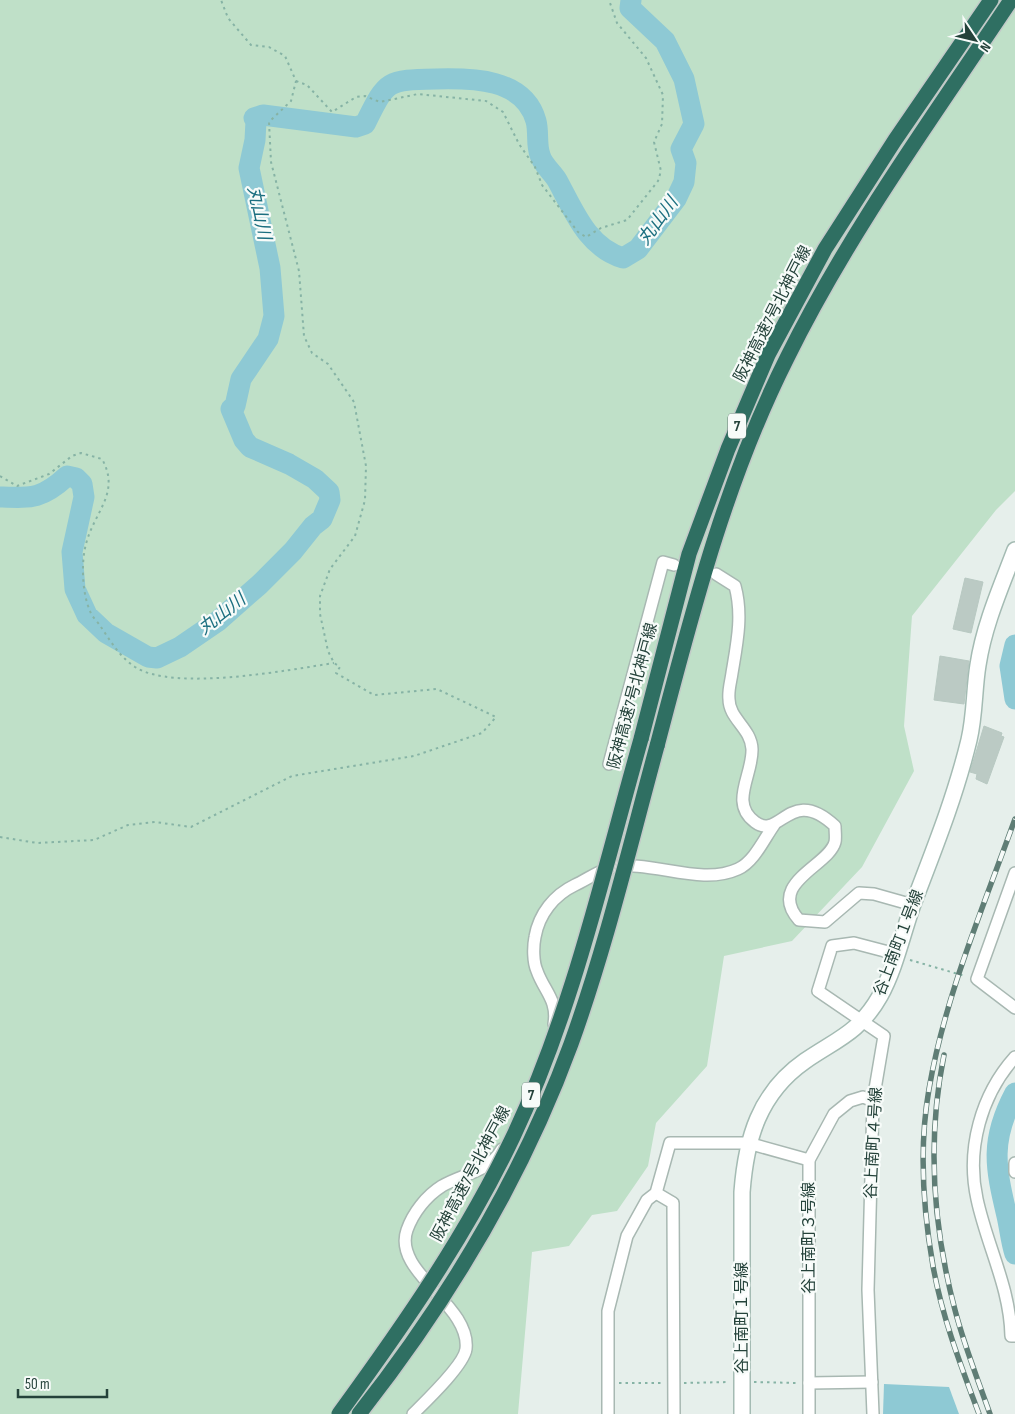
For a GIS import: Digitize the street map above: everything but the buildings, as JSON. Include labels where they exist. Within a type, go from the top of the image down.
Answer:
[{"type":"highway","name":"阪神高速7号北神戸線","points":[[338,1414],[398,1333],[448,1256],[513,1138],[546,1059],[576,974],[641,739],[689,554],[728,449],[768,355],[825,249],[895,140],[991,0]]},
{"type":"highway","name":"阪神高速7号北神戸線","points":[[359,1414],[392,1372],[468,1260],[527,1149],[570,1044],[612,912],[697,594],[724,506],[757,422],[786,358],[824,287],[908,154],[1011,0]]},
{"type":"street","name":"谷上南町１号線","points":[[742,1414],[742,1192],[744,1158],[748,1143],[759,1114],[778,1084],[804,1062],[836,1044],[862,1022],[880,995],[901,956],[913,905],[947,817],[969,738],[978,664],[986,631],[1015,550]]},
{"type":"street","points":[[609,764],[663,562],[674,565]]},
{"type":"street","points":[[716,574],[735,586],[740,604],[739,629],[728,699],[731,714],[745,729],[752,746],[751,762],[742,795],[742,805],[748,816],[756,824],[765,827],[774,825]]},
{"type":"street","points":[[413,1414],[439,1388],[458,1364],[466,1349],[462,1329],[452,1310],[422,1277],[407,1254],[404,1241],[416,1212],[427,1198],[443,1186],[481,1170],[498,1157],[516,1126],[539,1077],[551,1038],[556,1011],[536,970],[535,936],[542,916],[553,899],[569,888],[610,868],[648,867],[698,875],[728,873],[740,868],[750,859],[774,825],[783,817],[807,809],[822,815],[835,826],[835,843],[825,856],[808,869],[793,888],[789,903],[791,911],[799,920],[825,922],[859,893],[874,894],[913,905]]},
{"type":"street","points":[[1015,873],[977,979],[1015,1008]]},
{"type":"street","name":"谷上南町４号線","points":[[873,1414],[868,1290],[873,1101],[884,1036],[818,991],[832,946],[854,943],[901,956]]},
{"type":"street","points":[[1015,1057],[988,1096],[976,1133],[972,1165],[977,1200],[1004,1285],[1010,1313],[1011,1336],[1015,1336]]},
{"type":"street","name":"谷上南町３号線","points":[[809,1414],[809,1160],[834,1114],[850,1101],[862,1097],[873,1101]]},
{"type":"street","points":[[608,1414],[606,1383],[608,1311],[627,1236],[647,1200],[656,1193],[670,1143],[748,1143],[809,1160]]},
{"type":"street","points":[[1015,1163],[1015,1172]]},
{"type":"street","points":[[656,1193],[674,1203],[674,1414]]},
{"type":"street","points":[[809,1383],[872,1382]]},
{"type":"path","points":[[0,837],[37,843],[94,840],[128,825],[155,822],[191,827],[292,776],[414,756],[482,733],[496,717],[437,689],[374,695],[336,673],[340,667],[334,663],[328,651],[320,614],[320,596],[330,569],[355,536],[365,500],[366,466],[354,402],[328,364],[312,353],[304,336],[299,271],[272,162],[269,122],[291,101],[296,81],[285,56],[269,47],[251,45],[228,18],[221,0]]},
{"type":"path","points":[[296,81],[307,86],[332,112],[356,96],[365,96],[380,102],[418,94],[486,101],[503,112],[519,144],[536,167],[542,185],[578,232],[586,237],[601,228],[627,220],[658,181],[661,171],[654,142],[662,124],[663,95],[646,58],[617,23],[609,0]]},
{"type":"path","points":[[0,476],[17,486],[48,474],[72,456],[81,453],[102,459],[106,466],[110,487],[86,542],[83,571],[90,611],[121,656],[135,667],[168,677],[230,678],[334,663]]},
{"type":"path","points":[[901,956],[977,979]]},
{"type":"path","points":[[606,1383],[809,1383]]},
{"type":"green space","points":[[0,0],[1015,0],[1015,491],[996,510],[912,616],[904,726],[914,771],[862,867],[792,941],[724,956],[707,1066],[656,1123],[648,1166],[617,1211],[592,1215],[569,1246],[532,1252],[518,1414],[0,1414]]},
{"type":"water","points":[[884,1384],[949,1387],[959,1414],[883,1414]]},
{"type":"waterway","name":"丸山川","points":[[0,497],[36,496],[58,484],[67,476],[76,478],[82,484],[84,497],[72,552],[75,589],[87,615],[106,633],[148,657],[157,658],[180,647],[218,621],[259,585],[293,551],[313,526],[322,519],[330,500],[329,492],[315,479],[289,464],[250,447],[244,440],[231,409],[235,406],[241,379],[268,339],[274,316],[270,268],[249,168],[255,140],[256,121],[254,118],[263,115],[356,127],[365,124],[384,91],[390,85],[397,82],[419,79],[465,79],[495,84],[509,89],[520,96],[530,107],[536,121],[541,158],[557,180],[583,227],[600,246],[623,258],[638,249],[676,199],[684,182],[686,163],[681,149],[694,124],[684,79],[665,41],[630,8],[631,0]]},
{"type":"waterway","points":[[1015,645],[1010,666],[1015,699]]},
{"type":"waterway","points":[[1015,1093],[1002,1125],[997,1153],[1000,1182],[1015,1254]]},
{"type":"railway","points":[[979,1414],[947,1323],[933,1266],[925,1200],[924,1133],[929,1089],[945,1020],[966,952],[1015,819]]},
{"type":"railway","points":[[944,1055],[935,1119],[934,1151],[937,1215],[955,1310],[990,1414]]}]
